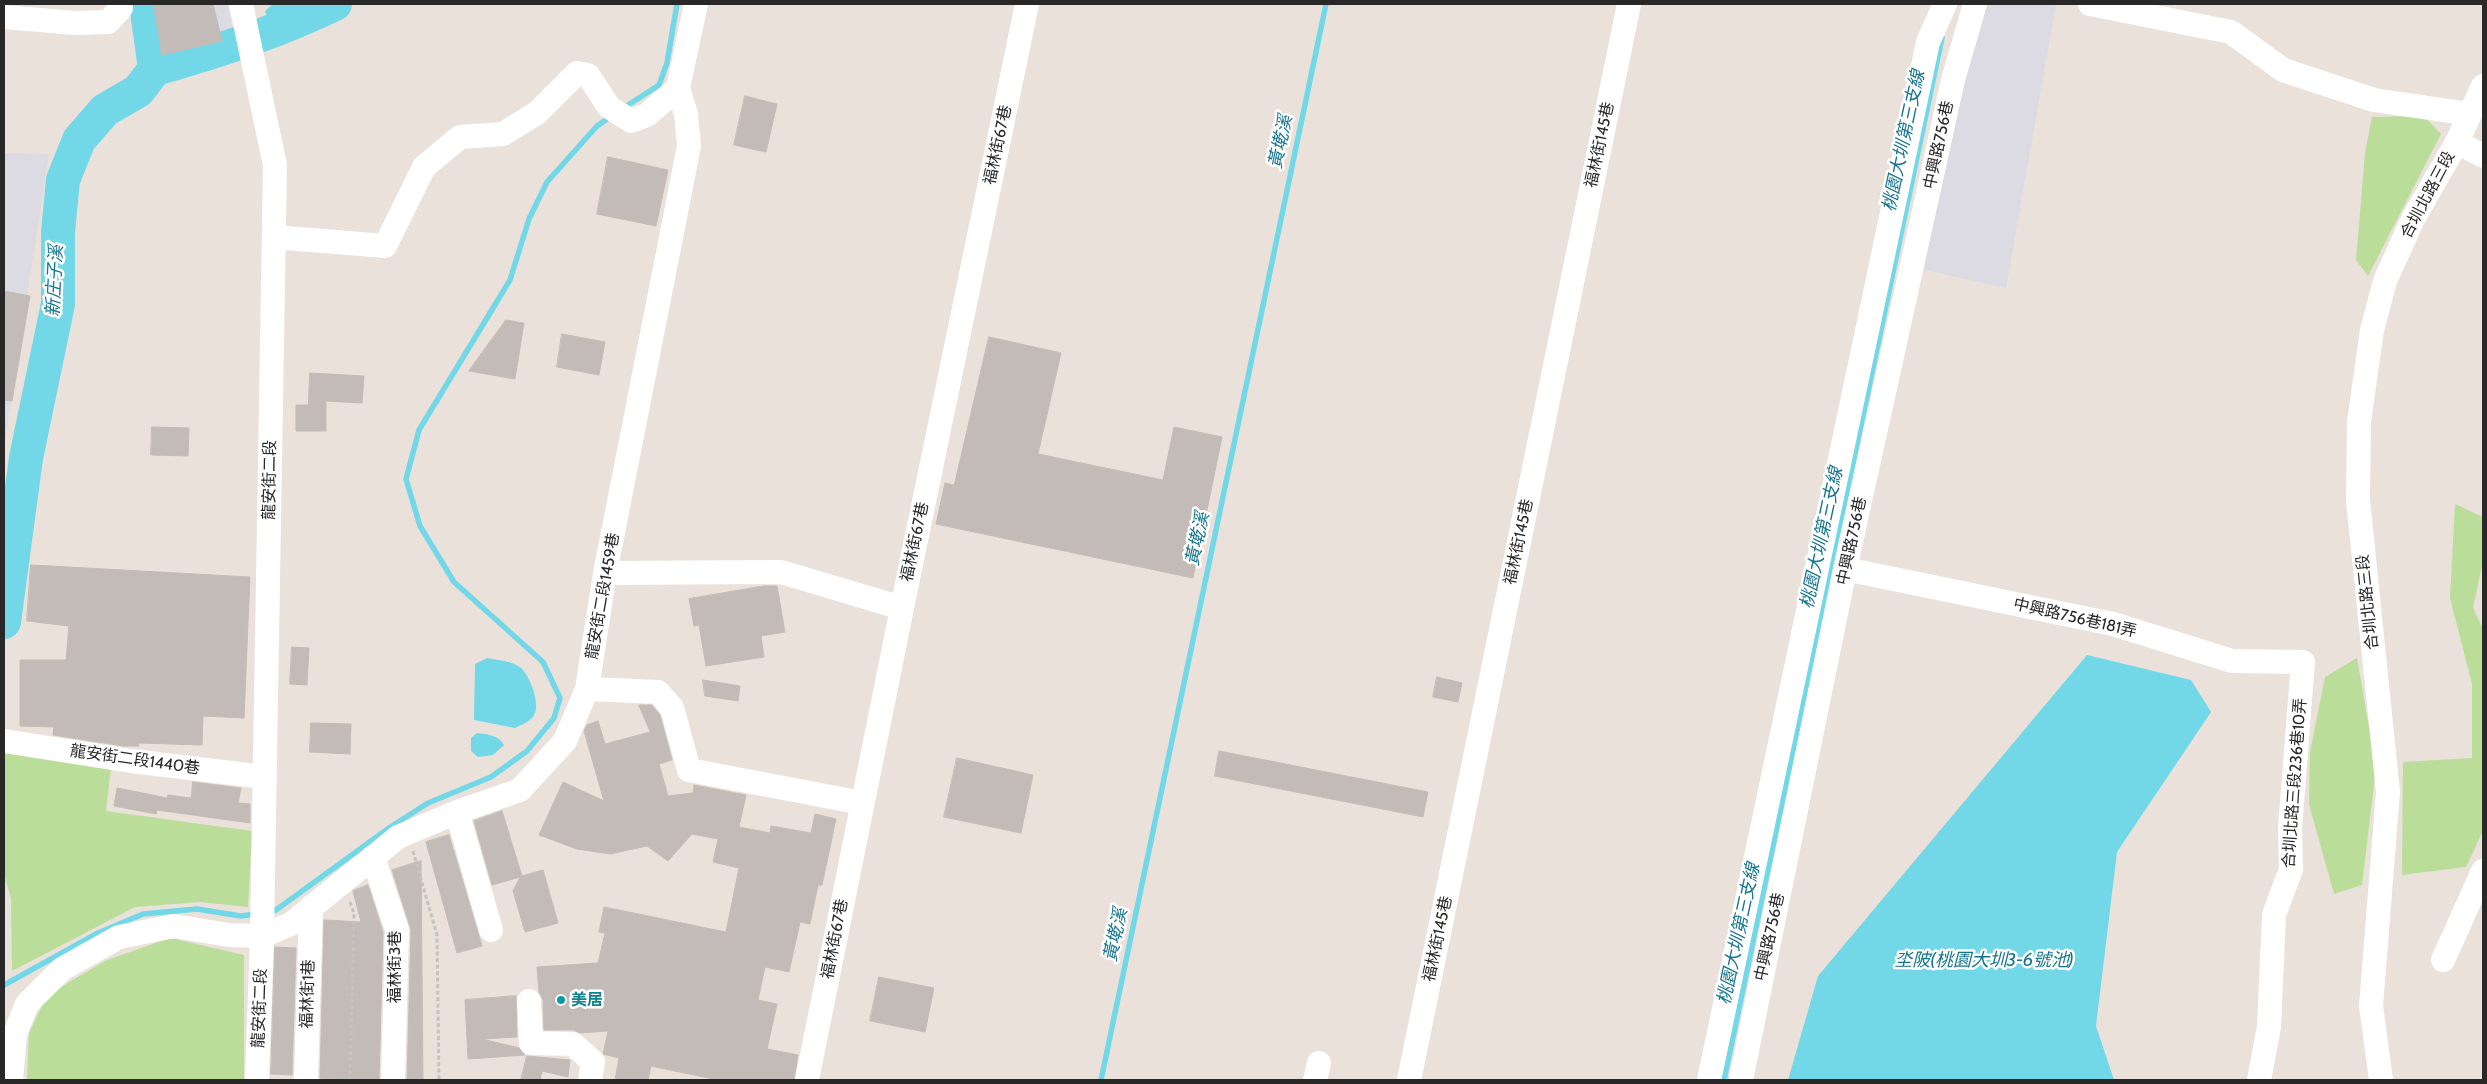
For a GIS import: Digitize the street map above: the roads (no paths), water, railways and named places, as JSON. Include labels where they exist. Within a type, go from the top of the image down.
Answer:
[{"type":"street","points":[[4,17],[75,23],[108,22],[120,8],[120,4]]},
{"type":"street","name":"龍安街二段","points":[[241,4],[275,165],[262,902],[262,1079]]},
{"type":"street","points":[[274,237],[385,246],[424,167],[460,137],[503,134],[537,113],[577,73],[588,75],[609,107],[631,121],[647,115],[678,88],[696,4]]},
{"type":"street","name":"福林街67巷","points":[[807,1080],[862,803],[1027,4]]},
{"type":"street","name":"福林街145巷","points":[[1409,1080],[1629,4]]},
{"type":"street","points":[[1709,1080],[1928,42],[1945,4]]},
{"type":"street","name":"中興路756巷","points":[[1741,1080],[1845,569],[1953,80],[1975,4]]},
{"type":"street","points":[[2090,4],[2231,32],[2283,70],[2374,100],[2470,114]]},
{"type":"street","name":"合圳北路三段","points":[[2381,1080],[2371,1006],[2388,792],[2358,500],[2359,422],[2372,330],[2385,281],[2413,220],[2457,142],[2483,86]]},
{"type":"street","name":"龍安街二段1459巷","points":[[262,936],[291,924],[398,837],[457,812],[520,790],[565,741],[587,689],[605,573],[689,146],[686,114],[678,88]]},
{"type":"street","points":[[2457,142],[2483,156]]},
{"type":"street","name":"中興路756巷181弄","points":[[1845,569],[2113,624],[2232,660],[2303,662]]},
{"type":"street","points":[[605,573],[781,572],[902,608]]},
{"type":"street","name":"合圳北路三段236巷10弄","points":[[2259,1080],[2269,1027],[2274,915],[2290,869],[2290,828],[2303,662]]},
{"type":"street","points":[[587,689],[658,692],[672,708],[689,770],[862,803]]},
{"type":"street","name":"龍安街二段1440巷","points":[[5,741],[131,761],[265,777]]},
{"type":"street","points":[[457,812],[491,930]]},
{"type":"street","name":"福林街3巷","points":[[373,857],[396,930],[393,1080]]},
{"type":"street","points":[[2443,960],[2483,871]]},
{"type":"street","name":"福林街1巷","points":[[306,1080],[311,907]]},
{"type":"street","points":[[11,1080],[15,1034],[26,1004],[62,969],[119,937],[174,926],[229,935],[262,936]]},
{"type":"street","points":[[529,1001],[531,1043],[573,1044],[593,1062],[590,1080]]},
{"type":"water","points":[[273,4],[308,4],[294,12],[273,32],[265,11]]},
{"type":"water","name":"坔陂(桃園大圳3-6號池)","points":[[2087,655],[2191,680],[2211,712],[2117,852],[2096,1026],[2114,1080],[1788,1080],[1818,976]]},
{"type":"water","points":[[487,658],[514,664],[524,672],[531,684],[536,705],[534,715],[526,723],[515,728],[474,720],[475,664]]},
{"type":"water","points":[[477,733],[496,737],[504,745],[493,755],[478,757],[471,751],[471,738]]},
{"type":"waterway","name":"新庄子溪","points":[[4,622],[26,458],[58,304],[58,232],[63,180],[79,140],[105,110],[138,91],[155,69],[146,4]]},
{"type":"waterway","points":[[155,69],[246,41],[291,24],[335,4]]},
{"type":"waterway","points":[[622,109],[659,85],[667,63],[677,4]]},
{"type":"waterway","name":"黃墘溪","points":[[1101,1080],[1326,4]]},
{"type":"waterway","name":"桃園大圳第三支線","points":[[1724,1080],[1942,38]]},
{"type":"waterway","points":[[267,912],[276,910],[389,828],[428,803],[491,777],[527,751],[554,718],[560,698],[543,662],[454,582],[420,526],[406,479],[419,430],[510,280],[529,219],[547,182],[597,126],[613,115]]},
{"type":"waterway","points":[[4,985],[98,933],[143,914],[197,909],[241,916],[256,914]]},
{"type":"place","name":"美居","points":[[561,1000]]}]
